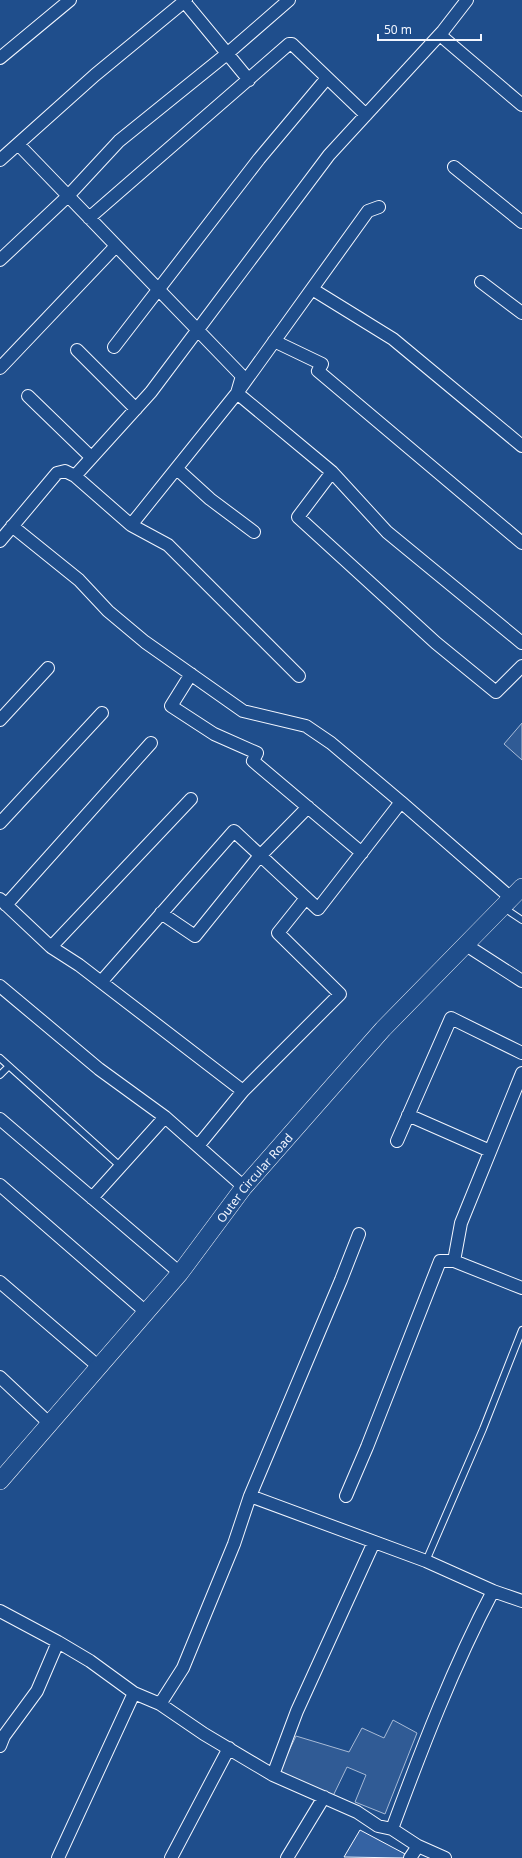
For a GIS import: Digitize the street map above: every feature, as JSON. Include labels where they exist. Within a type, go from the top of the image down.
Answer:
[{"type":"main road","name":"Outer Circular Road","points":[[0,1481],[180,1273],[244,1187],[383,1029],[512,897]]},
{"type":"street","points":[[0,58],[70,0]]},
{"type":"street","points":[[0,260],[68,196],[119,141],[228,53],[289,0]]},
{"type":"street","points":[[75,476],[151,392],[329,155],[440,35],[467,0]]},
{"type":"street","points":[[0,160],[95,75],[185,1],[249,80]]},
{"type":"street","points":[[440,35],[522,105]]},
{"type":"street","points":[[89,218],[289,44],[292,44],[366,115]]},
{"type":"street","points":[[114,347],[259,159],[327,78]]},
{"type":"street","points":[[18,144],[242,376],[237,393]]},
{"type":"street","points":[[454,167],[522,222]]},
{"type":"street","points":[[131,525],[237,393],[368,210],[379,207]]},
{"type":"street","points":[[0,368],[116,246]]},
{"type":"street","points":[[481,282],[522,313]]},
{"type":"street","points":[[312,288],[393,339],[522,446]]},
{"type":"street","points":[[274,341],[322,364],[318,371],[521,541]]},
{"type":"street","points":[[77,350],[136,409]]},
{"type":"street","points":[[237,393],[332,472],[387,532],[522,643]]},
{"type":"street","points":[[28,396],[91,457]]},
{"type":"street","points":[[177,469],[210,499],[254,532]]},
{"type":"street","points":[[0,541],[57,473],[65,471],[75,476],[131,525],[168,544],[299,676]]},
{"type":"street","points":[[332,472],[298,517],[436,643],[496,692],[522,666]]},
{"type":"street","points":[[12,526],[79,580],[108,611],[129,629],[243,711],[306,726],[331,743],[512,897]]},
{"type":"street","points":[[0,720],[48,668]]},
{"type":"street","points":[[191,674],[171,706],[214,734],[258,753],[253,761],[362,852]]},
{"type":"street","points":[[0,823],[102,713]]},
{"type":"street","points":[[151,743],[3,902],[50,947],[80,965],[100,982],[243,1091]]},
{"type":"street","points":[[50,947],[191,799]]},
{"type":"street","points":[[100,982],[234,831],[318,908],[401,802]]},
{"type":"street","points":[[161,913],[194,936],[260,856],[308,807]]},
{"type":"street","points":[[198,1146],[243,1091],[340,994],[278,934],[306,898]]},
{"type":"street","points":[[466,945],[522,981]]},
{"type":"street","points":[[0,986],[99,1068],[165,1117],[244,1187]]},
{"type":"street","points":[[397,1141],[451,1018],[522,1053]]},
{"type":"street","points":[[454,1261],[461,1223],[522,1073]]},
{"type":"street","points":[[408,1115],[490,1151]]},
{"type":"street","points":[[92,1198],[165,1117]]},
{"type":"street","points":[[0,1119],[180,1273]]},
{"type":"street","points":[[0,1185],[146,1312]]},
{"type":"street","points":[[160,1704],[183,1668],[234,1544],[250,1496],[342,1280],[359,1234]]},
{"type":"street","points":[[346,1496],[367,1448],[440,1262],[454,1261],[522,1288]]},
{"type":"street","points":[[0,1282],[99,1367]]},
{"type":"street","points":[[0,1377],[49,1423]]},
{"type":"street","points":[[250,1496],[426,1561],[493,1591],[522,1601]]},
{"type":"street","points":[[273,1775],[297,1711],[374,1542]]},
{"type":"street","points":[[392,1829],[413,1773],[472,1631],[493,1591]]},
{"type":"street","points":[[0,1611],[90,1661],[134,1693],[160,1704],[204,1734],[273,1775],[357,1812],[378,1826],[392,1829],[418,1846],[445,1858]]},
{"type":"street","points":[[1,1738],[37,1691],[58,1642]]},
{"type":"street","points":[[58,1858],[134,1693]]},
{"type":"street","points":[[171,1858],[229,1748]]},
{"type":"street","points":[[287,1858],[324,1797]]},
{"type":"street","points":[[410,1858],[418,1846]]},
{"type":"lane","points":[[512,897],[522,920]]},
{"type":"lane","points":[[0,1058],[120,1166]]},
{"type":"lane","points":[[0,1075],[9,1066]]},
{"type":"lane","points":[[426,1561],[483,1429],[522,1330]]},
{"type":"shaded area","points":[[522,723],[522,760],[504,744]]},
{"type":"shaded area","points":[[393,1720],[417,1733],[385,1814],[355,1802],[366,1775],[347,1767],[333,1796],[279,1772],[296,1736],[349,1752],[362,1728],[384,1738]]},
{"type":"building","points":[[360,1830],[407,1855],[405,1858],[344,1857]]}]
